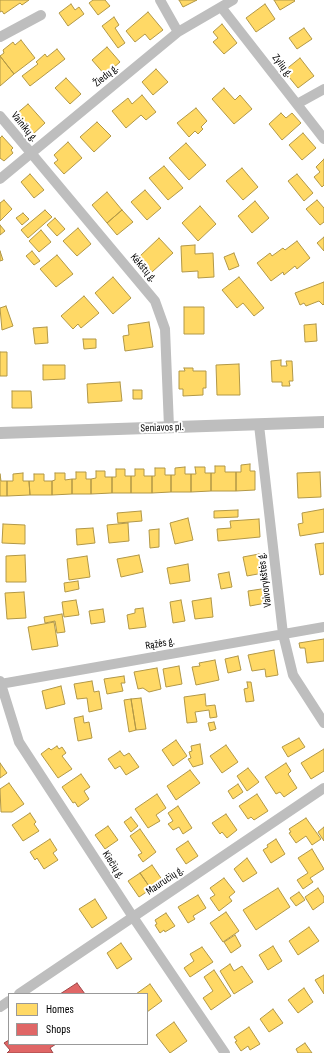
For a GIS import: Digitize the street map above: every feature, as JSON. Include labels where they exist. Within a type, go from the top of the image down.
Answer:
[{"type":"street","points":[[160,0],[178,32]]},
{"type":"street","name":"Žiedų g.","points":[[0,179],[178,32],[233,0]]},
{"type":"street","name":"Zylių g.","points":[[221,7],[324,139]]},
{"type":"street","points":[[0,37],[41,15]]},
{"type":"street","points":[[297,104],[324,89]]},
{"type":"street","name":"Vainikų g.","points":[[0,116],[30,153]]},
{"type":"street","name":"Kėkštų g.","points":[[30,153],[155,301],[165,329],[169,427]]},
{"type":"street","name":"Seniavos pl.","points":[[0,433],[324,422]]},
{"type":"street","name":"Vaivorykštės g.","points":[[259,425],[283,634],[293,675],[324,723]]},
{"type":"street","name":"Rąžės g.","points":[[0,683],[324,627]]},
{"type":"street","name":"Kiečių g.","points":[[0,683],[19,742],[133,917],[226,1053]]},
{"type":"street","name":"Mauručių g.","points":[[20,993],[324,788]]},
{"type":"building: Homes","points":[[0,0],[29,0],[22,5],[20,3],[4,14],[2,11],[0,12]]},
{"type":"building: Homes","points":[[93,0],[105,0],[110,6],[98,15],[89,3]]},
{"type":"building: Homes","points":[[179,0],[197,0],[183,7]]},
{"type":"building: Homes","points":[[274,0],[294,0],[295,1],[280,10]]},
{"type":"building: Homes","points":[[71,4],[75,10],[79,7],[84,14],[68,26],[59,13]]},
{"type":"building: Homes","points":[[265,4],[275,19],[256,32],[246,18]]},
{"type":"building: Homes","points":[[148,12],[163,30],[150,40],[145,34],[135,42],[126,31]]},
{"type":"building: Homes","points":[[114,17],[119,25],[115,28],[125,43],[118,48],[102,26]]},
{"type":"building: Homes","points":[[222,24],[237,43],[224,54],[213,42],[218,38],[213,32]]},
{"type":"building: Homes","points":[[304,28],[312,39],[297,49],[289,38]]},
{"type":"building: Homes","points":[[21,40],[35,58],[14,74],[0,56],[4,53],[3,50],[13,42],[15,45]]},
{"type":"building: Homes","points":[[107,47],[120,62],[105,75],[92,60]]},
{"type":"building: Homes","points":[[57,49],[65,59],[30,86],[22,76],[38,64],[36,62],[45,54],[47,57]]},
{"type":"building: Homes","points":[[0,56],[14,74],[0,86]]},
{"type":"building: Homes","points":[[300,58],[314,76],[298,88],[284,71]]},
{"type":"building: Homes","points":[[156,69],[168,82],[153,95],[142,82]]},
{"type":"building: Homes","points":[[66,78],[81,94],[70,104],[55,88]]},
{"type":"building: Homes","points":[[224,88],[235,100],[240,95],[252,109],[234,124],[212,99]]},
{"type":"building: Homes","points":[[142,95],[156,112],[146,120],[141,115],[126,128],[112,111],[128,98],[132,104]]},
{"type":"building: Homes","points":[[28,104],[45,123],[32,135],[15,115]]},
{"type":"building: Homes","points":[[196,108],[207,121],[201,127],[203,129],[198,134],[195,131],[189,137],[177,123]]},
{"type":"building: Homes","points":[[281,113],[286,118],[292,113],[301,123],[282,140],[269,124]]},
{"type":"building: Homes","points":[[97,122],[111,136],[94,152],[80,137]]},
{"type":"building: Homes","points":[[303,133],[316,148],[302,160],[289,145]]},
{"type":"building: Homes","points":[[2,136],[13,148],[11,150],[13,153],[4,161],[0,158],[0,138]]},
{"type":"building: Homes","points":[[68,142],[82,158],[64,174],[54,163],[58,160],[54,155]]},
{"type":"building: Homes","points":[[186,143],[206,165],[189,180],[169,158]]},
{"type":"building: Homes","points":[[324,159],[324,185],[322,187],[314,177],[320,172],[316,167]]},
{"type":"building: Homes","points":[[164,166],[183,188],[168,200],[149,178]]},
{"type":"building: Homes","points":[[242,168],[258,187],[243,200],[226,181]]},
{"type":"building: Homes","points":[[30,174],[44,190],[34,198],[21,182]]},
{"type":"building: Homes","points":[[297,174],[313,193],[304,201],[288,181]]},
{"type":"building: Homes","points":[[145,190],[161,208],[147,220],[131,202]]},
{"type":"building: Homes","points":[[107,192],[122,210],[107,223],[92,205]]},
{"type":"building: Homes","points":[[4,200],[12,209],[0,221],[0,203]]},
{"type":"building: Homes","points":[[317,200],[324,208],[324,222],[320,225],[306,209]]},
{"type":"building: Homes","points":[[255,201],[269,218],[252,233],[238,216]]},
{"type":"building: Homes","points":[[200,206],[216,224],[198,241],[182,223]]},
{"type":"building: Homes","points":[[45,210],[52,217],[28,238],[21,230]]},
{"type":"building: Homes","points":[[122,210],[133,222],[117,235],[107,223]]},
{"type":"building: Homes","points":[[23,213],[29,219],[22,225],[16,218]]},
{"type":"building: Homes","points":[[55,218],[65,229],[57,236],[47,225]]},
{"type":"building: Homes","points":[[0,225],[5,231],[0,235]]},
{"type":"building: Homes","points":[[78,228],[91,244],[77,256],[63,241]]},
{"type":"building: Homes","points":[[41,230],[51,242],[39,252],[29,241]]},
{"type":"building: Homes","points":[[324,237],[324,251],[317,243]]},
{"type":"building: Homes","points":[[159,238],[173,253],[152,272],[139,257]]},
{"type":"building: Homes","points":[[297,241],[310,258],[297,269],[295,266],[284,275],[283,272],[271,281],[257,263],[270,253],[272,256],[283,248],[285,250]]},
{"type":"building: Homes","points":[[195,245],[195,254],[213,253],[214,277],[198,278],[198,271],[182,272],[181,246]]},
{"type":"building: Homes","points":[[0,251],[3,260],[0,261]]},
{"type":"building: Homes","points":[[32,251],[40,261],[34,265],[26,256]]},
{"type":"building: Homes","points":[[234,253],[239,266],[229,270],[224,257]]},
{"type":"building: Homes","points":[[57,255],[73,274],[56,287],[40,269]]},
{"type":"building: Homes","points":[[113,277],[131,298],[113,314],[95,293]]},
{"type":"building: Homes","points":[[239,277],[264,308],[254,316],[243,303],[237,308],[222,290]]},
{"type":"building: Homes","points":[[324,282],[323,305],[319,301],[306,306],[304,303],[300,305],[295,293]]},
{"type":"building: Homes","points":[[84,296],[99,313],[81,328],[78,324],[73,329],[61,316]]},
{"type":"building: Homes","points":[[6,306],[13,326],[2,330],[0,308]]},
{"type":"building: Homes","points":[[184,307],[204,307],[204,334],[184,334]]},
{"type":"building: Homes","points":[[149,322],[153,347],[125,351],[123,336],[129,335],[128,325]]},
{"type":"building: Homes","points":[[316,324],[317,341],[305,342],[304,325]]},
{"type":"building: Homes","points":[[47,327],[48,343],[35,344],[33,328]]},
{"type":"building: Homes","points":[[83,339],[96,339],[96,348],[84,349]]},
{"type":"building: Homes","points":[[0,352],[7,352],[7,376],[0,376]]},
{"type":"building: Homes","points":[[281,360],[281,366],[287,366],[286,361],[292,361],[293,381],[289,381],[290,386],[282,386],[282,382],[272,382],[271,361]]},
{"type":"building: Homes","points":[[239,364],[240,395],[217,395],[216,365]]},
{"type":"building: Homes","points":[[43,365],[65,365],[65,379],[43,380]]},
{"type":"building: Homes","points":[[184,368],[193,368],[193,371],[206,371],[206,388],[203,388],[203,395],[183,396],[183,389],[179,389],[179,371],[185,371]]},
{"type":"building: Homes","points":[[120,382],[122,401],[88,403],[87,384]]},
{"type":"building: Homes","points":[[133,390],[142,390],[142,399],[133,399]]},
{"type":"building: Homes","points":[[12,391],[31,391],[32,408],[12,408]]},
{"type":"building: Homes","points":[[250,464],[250,471],[255,471],[255,490],[236,491],[236,472],[241,472],[241,465]]},
{"type":"building: Homes","points":[[215,466],[225,466],[225,472],[236,472],[236,491],[211,491],[211,473],[215,473]]},
{"type":"building: Homes","points":[[185,467],[185,474],[191,474],[191,492],[171,492],[171,475],[175,475],[175,468]]},
{"type":"building: Homes","points":[[195,467],[205,467],[205,473],[211,473],[211,491],[191,492],[191,474],[196,474]]},
{"type":"building: Homes","points":[[155,468],[165,468],[165,475],[171,475],[171,492],[152,493],[152,476],[155,476]]},
{"type":"building: Homes","points":[[116,469],[125,469],[125,476],[131,476],[131,493],[112,493],[112,477],[116,477]]},
{"type":"building: Homes","points":[[135,469],[144,469],[144,476],[152,476],[152,493],[131,493],[131,476],[135,476]]},
{"type":"building: Homes","points":[[96,471],[105,471],[105,477],[112,477],[112,493],[91,494],[91,479],[96,478]]},
{"type":"building: Homes","points":[[76,472],[86,472],[86,479],[91,479],[91,494],[72,494],[72,479],[76,479]]},
{"type":"building: Homes","points":[[320,472],[321,497],[298,498],[297,473]]},
{"type":"building: Homes","points":[[23,473],[23,481],[29,481],[30,495],[7,496],[7,481],[13,481],[13,474]]},
{"type":"building: Homes","points":[[55,473],[65,473],[65,480],[72,479],[72,494],[52,495],[52,481],[55,480]]},
{"type":"building: Homes","points":[[0,474],[1,481],[7,481],[7,496],[0,496]]},
{"type":"building: Homes","points":[[34,474],[44,474],[44,481],[52,481],[52,495],[30,495],[29,481],[34,481]]},
{"type":"building: Homes","points":[[324,509],[324,532],[300,536],[298,524],[303,523],[302,513]]},
{"type":"building: Homes","points":[[238,510],[238,517],[214,518],[214,511]]},
{"type":"building: Homes","points":[[141,511],[142,521],[118,523],[117,513]]},
{"type":"building: Homes","points":[[188,518],[193,540],[175,544],[170,523]]},
{"type":"building: Homes","points":[[259,519],[260,537],[218,541],[217,529],[231,528],[230,521]]},
{"type":"building: Homes","points":[[128,523],[129,541],[109,543],[107,525]]},
{"type":"building: Homes","points":[[3,524],[25,525],[25,544],[2,543]]},
{"type":"building: Homes","points":[[93,528],[95,543],[77,545],[76,529]]},
{"type":"building: Homes","points":[[159,529],[159,547],[150,548],[149,530]]},
{"type":"building: Homes","points":[[324,543],[324,574],[320,575],[315,544]]},
{"type":"building: Homes","points":[[259,554],[263,573],[247,576],[243,557]]},
{"type":"building: Homes","points":[[25,555],[26,582],[6,582],[6,556]]},
{"type":"building: Homes","points":[[139,555],[143,572],[121,577],[117,559]]},
{"type":"building: Homes","points":[[87,556],[90,577],[69,580],[67,559]]},
{"type":"building: Homes","points":[[188,564],[190,581],[170,584],[167,568]]},
{"type":"building: Homes","points":[[229,572],[232,587],[221,589],[218,574]]},
{"type":"building: Homes","points":[[78,581],[79,589],[65,592],[64,583]]},
{"type":"building: Homes","points":[[268,588],[271,602],[250,606],[248,591]]},
{"type":"building: Homes","points":[[24,592],[26,618],[7,619],[5,593]]},
{"type":"building: Homes","points":[[211,598],[213,617],[195,619],[192,601]]},
{"type":"building: Homes","points":[[76,600],[79,615],[64,617],[62,602]]},
{"type":"building: Homes","points":[[181,600],[185,621],[173,623],[170,602]]},
{"type":"building: Homes","points":[[143,608],[146,627],[129,629],[127,615],[135,613],[135,609]]},
{"type":"building: Homes","points":[[103,609],[105,622],[91,624],[89,611]]},
{"type":"building: Homes","points":[[62,614],[65,632],[57,633],[55,621],[45,623],[44,617]]},
{"type":"building: Homes","points":[[54,622],[58,646],[32,650],[28,627]]},
{"type":"building: Homes","points":[[324,639],[324,661],[307,663],[305,648],[300,648],[299,643]]},
{"type":"building: Homes","points":[[274,650],[278,675],[266,677],[265,669],[252,671],[248,655]]},
{"type":"building: Homes","points":[[238,656],[241,670],[228,673],[225,659]]},
{"type":"building: Homes","points":[[215,660],[219,680],[196,685],[192,667],[200,666],[199,663]]},
{"type":"building: Homes","points":[[179,666],[182,684],[166,687],[163,669]]},
{"type":"building: Homes","points":[[157,668],[161,689],[149,692],[143,688],[138,689],[134,672]]},
{"type":"building: Homes","points":[[124,676],[125,683],[121,683],[123,691],[107,694],[104,679]]},
{"type":"building: Homes","points":[[92,681],[94,692],[99,691],[102,709],[89,712],[87,698],[77,699],[74,684]]},
{"type":"building: Homes","points":[[247,682],[251,682],[254,701],[246,702],[244,689],[248,688]]},
{"type":"building: Homes","points":[[61,686],[65,704],[46,709],[42,691]]},
{"type":"building: Homes","points":[[205,694],[206,706],[215,705],[217,717],[210,718],[209,710],[195,712],[197,722],[187,723],[184,697]]},
{"type":"building: Homes","points":[[141,698],[146,729],[136,730],[131,699]]},
{"type":"building: Homes","points":[[131,699],[136,730],[129,732],[124,700]]},
{"type":"building: Homes","points":[[83,716],[84,723],[89,722],[92,738],[78,741],[74,718]]},
{"type":"building: Homes","points":[[214,722],[216,729],[210,731],[208,723]]},
{"type":"building: Homes","points":[[299,738],[305,747],[288,757],[282,747]]},
{"type":"building: Homes","points":[[176,740],[187,756],[173,766],[162,750]]},
{"type":"building: Homes","points":[[200,744],[203,764],[193,767],[188,759],[191,758],[189,752],[192,751],[191,746]]},
{"type":"building: Homes","points":[[226,745],[238,762],[222,773],[210,756]]},
{"type":"building: Homes","points":[[57,746],[59,749],[62,747],[66,753],[62,756],[72,769],[58,778],[41,754],[49,748],[51,750]]},
{"type":"building: Homes","points":[[324,749],[324,771],[311,779],[301,763]]},
{"type":"building: Homes","points":[[120,751],[124,756],[129,753],[139,767],[126,775],[120,766],[115,769],[108,759]]},
{"type":"building: Homes","points":[[0,763],[7,773],[0,778]]},
{"type":"building: Homes","points":[[286,763],[291,771],[288,774],[297,788],[284,797],[280,792],[276,794],[265,777]]},
{"type":"building: Homes","points":[[248,768],[259,782],[247,791],[237,776]]},
{"type":"building: Homes","points":[[190,770],[200,783],[176,800],[167,786]]},
{"type":"building: Homes","points":[[81,774],[90,787],[84,791],[89,799],[78,807],[75,802],[73,803],[62,787]]},
{"type":"building: Homes","points":[[9,783],[24,804],[12,812],[1,812],[0,789]]},
{"type":"building: Homes","points":[[238,784],[243,792],[233,799],[228,791]]},
{"type":"building: Homes","points":[[157,794],[166,808],[156,815],[160,821],[148,828],[135,809]]},
{"type":"building: Homes","points":[[257,794],[268,811],[254,820],[251,817],[248,819],[239,806]]},
{"type":"building: Homes","points":[[178,806],[192,828],[183,834],[179,827],[173,830],[168,824],[173,821],[168,813]]},
{"type":"building: Homes","points":[[30,813],[36,822],[34,824],[39,831],[23,841],[12,825]]},
{"type":"building: Homes","points":[[226,814],[237,830],[227,838],[222,832],[220,834],[212,823]]},
{"type":"building: Homes","points":[[131,817],[138,826],[131,832],[124,822]]},
{"type":"building: Homes","points":[[306,818],[321,839],[312,845],[306,836],[296,843],[289,833],[291,832],[289,829]]},
{"type":"building: Homes","points":[[108,826],[118,840],[105,849],[95,835]]},
{"type":"building: Homes","points":[[324,827],[324,841],[318,832]]},
{"type":"building: Homes","points":[[140,829],[156,852],[143,862],[138,855],[142,853],[130,836]]},
{"type":"building: Homes","points":[[50,839],[57,850],[53,853],[58,860],[44,869],[37,858],[35,860],[30,852]]},
{"type":"building: Homes","points":[[276,839],[285,854],[271,863],[263,850],[268,847],[267,845]]},
{"type":"building: Homes","points":[[188,841],[198,856],[186,864],[176,849]]},
{"type":"building: Homes","points":[[312,849],[324,869],[310,878],[313,882],[303,889],[297,880],[308,873],[298,858]]},
{"type":"building: Homes","points":[[247,858],[257,873],[243,882],[234,869]]},
{"type":"building: Homes","points":[[152,865],[163,881],[151,889],[140,873]]},
{"type":"building: Homes","points":[[140,873],[151,889],[139,897],[128,881]]},
{"type":"building: Homes","points":[[224,878],[235,892],[229,897],[232,901],[219,911],[210,898],[215,895],[210,888]]},
{"type":"building: Homes","points":[[278,888],[290,907],[256,930],[243,910]]},
{"type":"building: Homes","points":[[318,888],[324,897],[324,902],[313,910],[305,897]]},
{"type":"building: Homes","points":[[299,892],[305,900],[296,906],[290,898]]},
{"type":"building: Homes","points":[[198,895],[206,908],[193,916],[195,919],[188,923],[178,907]]},
{"type":"building: Homes","points":[[95,899],[107,918],[92,928],[79,909]]},
{"type":"building: Homes","points":[[226,912],[239,931],[223,942],[210,923]]},
{"type":"building: Homes","points":[[166,913],[175,926],[165,932],[164,930],[160,933],[155,925],[157,924],[155,920]]},
{"type":"building: Homes","points":[[309,927],[319,941],[298,955],[289,941]]},
{"type":"building: Homes","points":[[235,935],[241,946],[231,953],[224,942]]},
{"type":"building: Homes","points":[[121,943],[132,959],[117,969],[107,953]]},
{"type":"building: Homes","points":[[273,946],[282,961],[268,970],[259,955]]},
{"type":"building: Homes","points":[[202,947],[213,962],[190,977],[184,968],[194,961],[190,954]]},
{"type":"building: Homes","points":[[230,964],[234,971],[242,966],[253,982],[234,994],[220,971]]},
{"type":"building: Homes","points":[[214,970],[231,996],[211,1010],[203,998],[213,991],[204,977]]},
{"type":"building: Homes","points":[[324,975],[324,994],[315,980]]},
{"type":"building: Homes","points":[[150,984],[162,1001],[148,1011],[148,993],[137,993]]},
{"type":"building: Homes","points":[[304,988],[313,1002],[298,1013],[288,1000]]},
{"type":"building: Homes","points":[[273,1009],[283,1023],[269,1032],[260,1019]]},
{"type":"building: Homes","points":[[174,1022],[187,1041],[170,1053],[156,1035]]},
{"type":"building: Homes","points":[[249,1027],[260,1044],[250,1050],[248,1046],[241,1051],[235,1042],[237,1041],[234,1037]]},
{"type":"building: Homes","points":[[305,1043],[312,1053],[298,1053],[296,1049]]},
{"type":"building: Shops","points":[[77,983],[84,993],[62,993]]},
{"type":"building: Shops","points":[[8,1041],[8,1045],[54,1045],[50,1048],[53,1053],[7,1053],[10,1050],[4,1043]]}]
